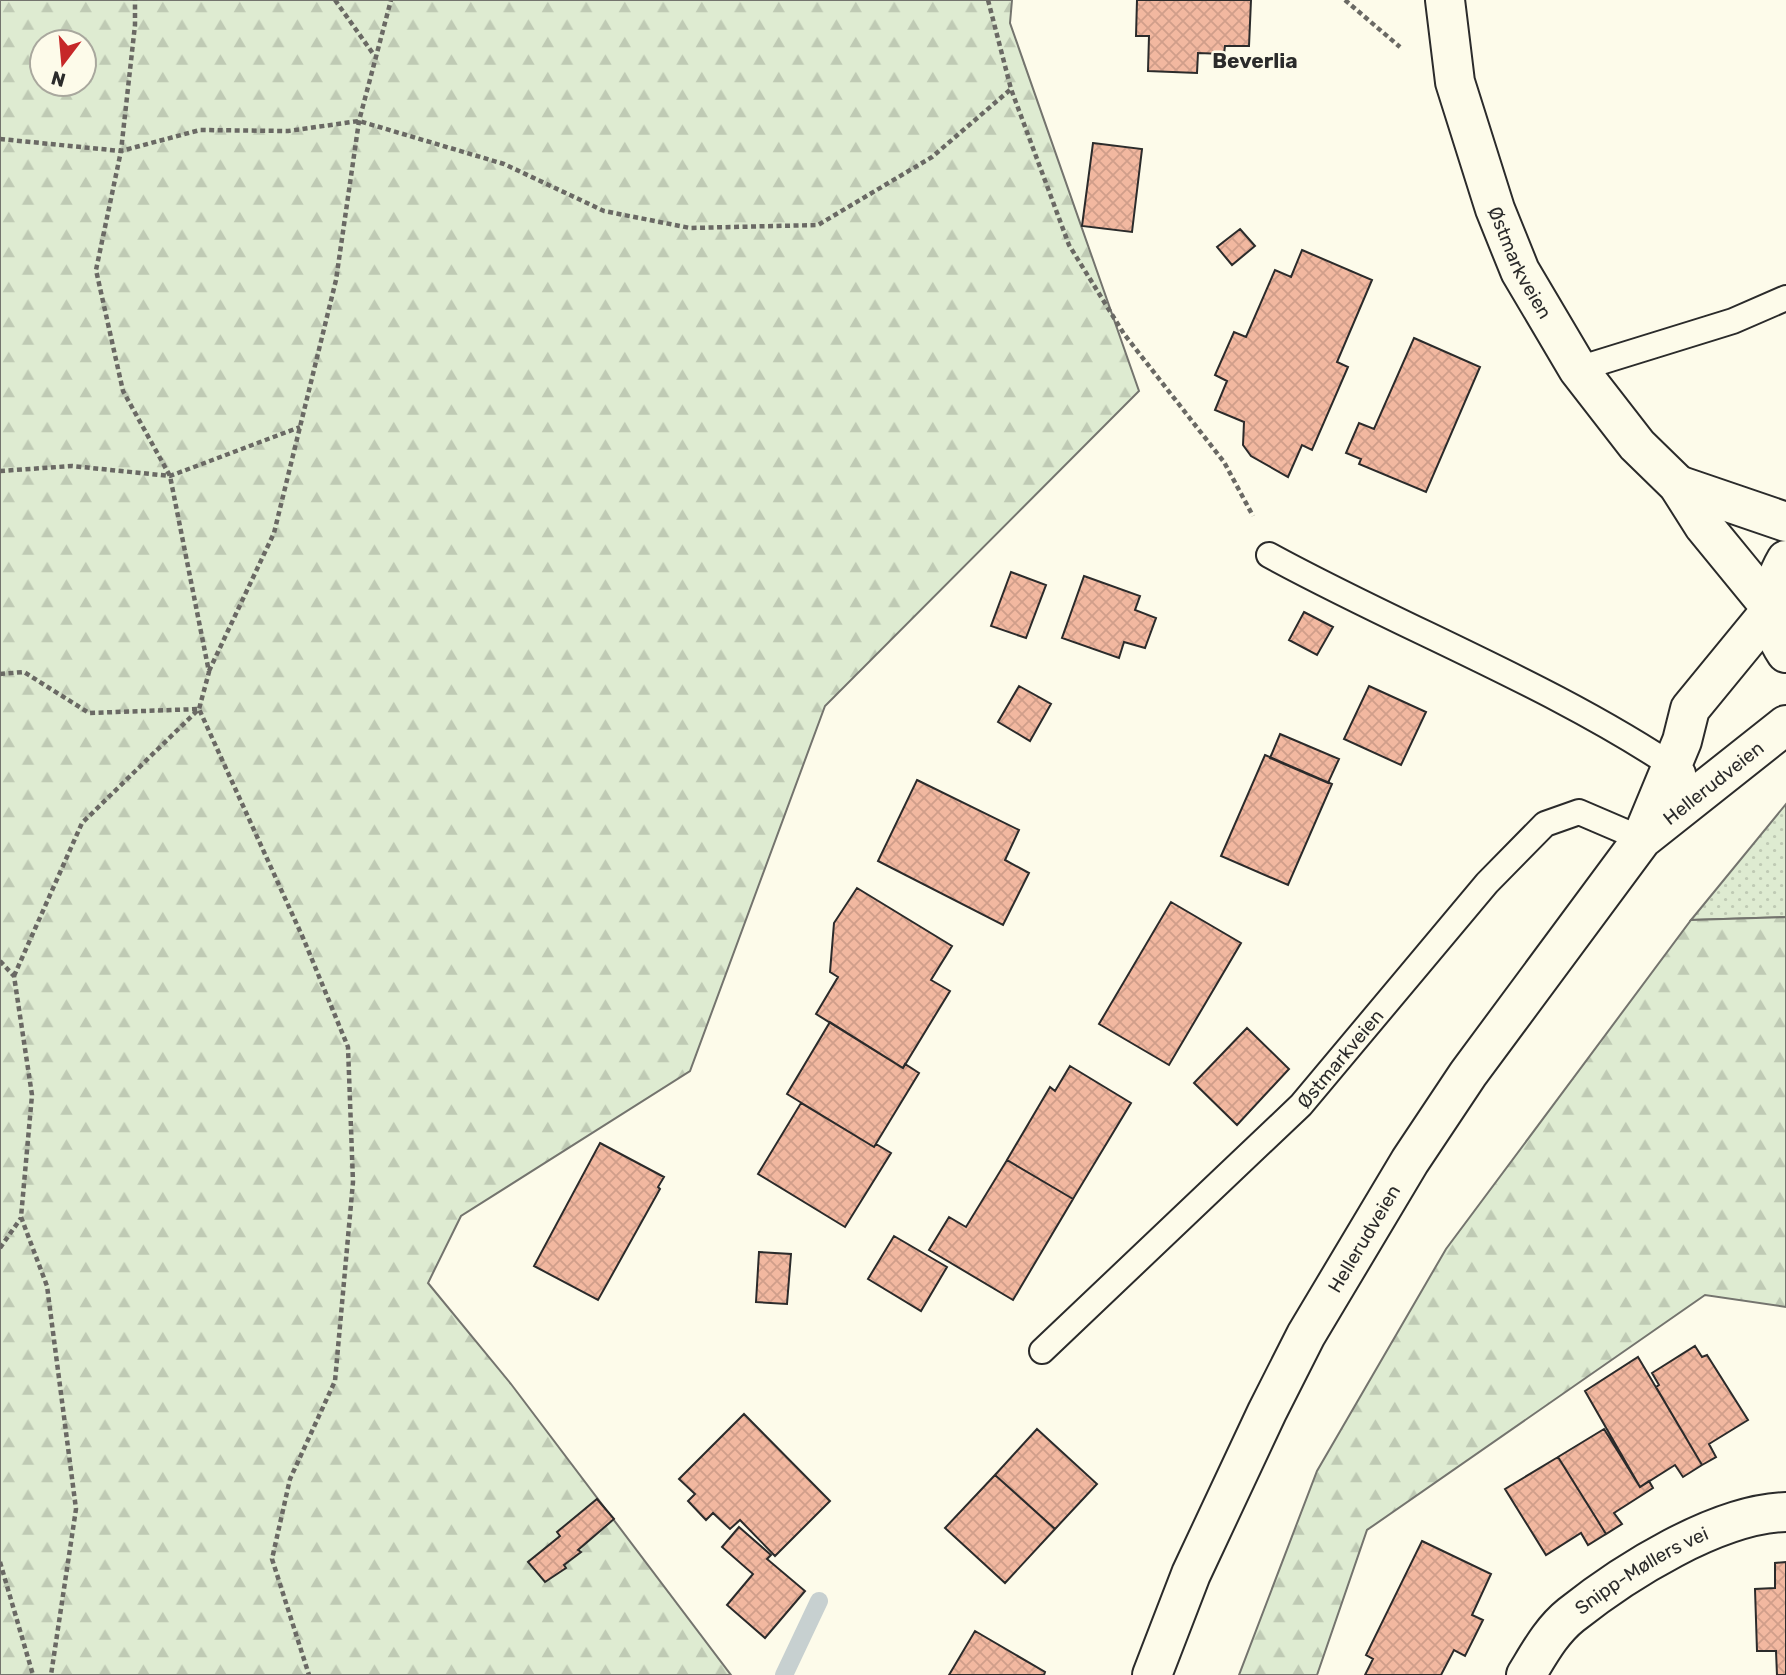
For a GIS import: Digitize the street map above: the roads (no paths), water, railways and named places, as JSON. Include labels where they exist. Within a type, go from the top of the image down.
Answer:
[{"type":"main road","name":"Østmarkveien","points":[[1445,0],[1455,82],[1495,209],[1520,271],[1578,369],[1637,445],[1678,485],[1704,526],[1772,609]]},
{"type":"main road","name":"Østmarkveien","points":[[1678,485],[1786,522]]},
{"type":"main road","points":[[1786,560],[1773,590],[1772,609],[1775,630],[1786,653]]},
{"type":"main road","name":"Hellerudveien","points":[[1642,839],[1672,766],[1690,709],[1772,609]]},
{"type":"main road","name":"Hellerudveien","points":[[1152,1675],[1191,1574],[1230,1485],[1307,1335],[1355,1250],[1468,1074],[1642,839],[1786,725]]},
{"type":"main road","name":"Snipp-Møllers vei","points":[[1526,1675],[1548,1639],[1570,1616],[1651,1561],[1700,1535],[1757,1513],[1786,1512]]},
{"type":"lane","points":[[1578,369],[1732,321],[1786,298]]},
{"type":"lane","points":[[1269,555],[1354,600],[1521,678],[1633,740],[1704,788]]},
{"type":"lane","name":"Østmarkveien","points":[[1042,1351],[1301,1105],[1488,883],[1545,824],[1579,811],[1642,839]]},
{"type":"waterway","points":[[784,1675],[819,1601]]},
{"type":"district","name":"Beverlia","points":[[1255,61]]}]
